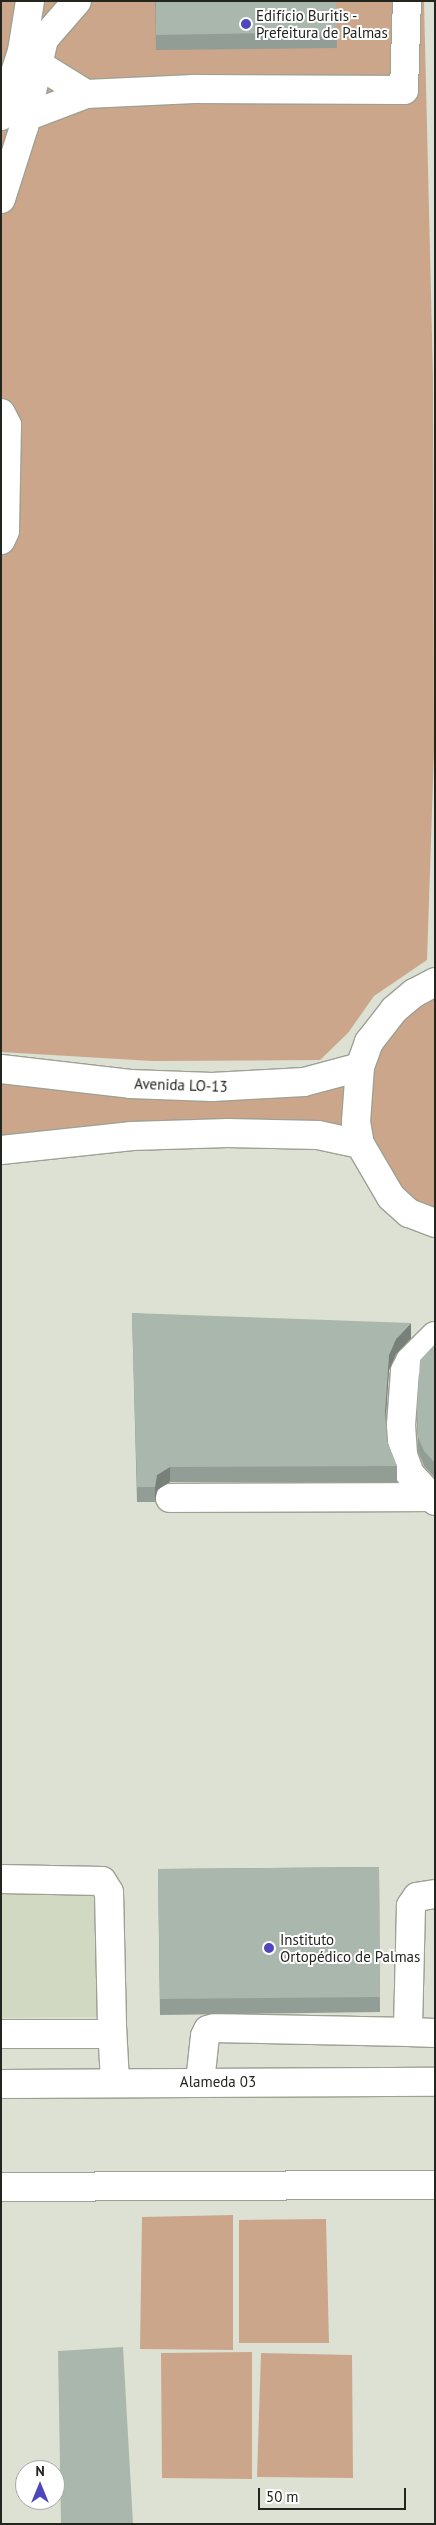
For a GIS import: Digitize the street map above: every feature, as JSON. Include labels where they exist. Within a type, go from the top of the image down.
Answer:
[{"type":"street","points":[[1,199],[14,117],[30,59],[30,1]]},
{"type":"street","points":[[30,59],[51,27],[76,1]]},
{"type":"street","points":[[14,117],[86,94],[194,89],[404,90],[407,1]]},
{"type":"street","points":[[30,59],[86,94]]},
{"type":"street","points":[[1,413],[7,425],[5,531],[1,540]]},
{"type":"street","points":[[435,982],[414,993],[385,1020],[369,1042],[360,1067],[356,1122],[360,1144],[391,1197],[409,1212],[435,1223]]},
{"type":"street","name":"Avenida LO-13","points":[[1,1069],[130,1084],[212,1087],[304,1082],[360,1067]]},
{"type":"street","points":[[1,1150],[132,1136],[228,1133],[310,1134],[360,1144]]},
{"type":"street","points":[[432,1499],[410,1474],[403,1455],[400,1425],[405,1371],[410,1360],[435,1336]]},
{"type":"street","points":[[170,1498],[432,1499]]},
{"type":"street","points":[[1,1879],[102,1881],[109,1892],[115,2082]]},
{"type":"street","points":[[200,2082],[205,2036],[208,2030],[215,2028],[422,2033],[410,1906],[417,1897],[435,1894]]},
{"type":"street","points":[[1,2034],[105,2034],[112,2026]]},
{"type":"street","name":"Alameda 03","points":[[1,2084],[435,2082]]},
{"type":"street","points":[[1,2187],[435,2185]]},
{"type":"shaded area","points":[[1,1],[424,1],[433,378],[434,752],[427,960],[374,996],[348,1033],[320,1060],[152,1061],[1,1052]]},
{"type":"shaded area","points":[[435,983],[435,1219],[379,1180],[360,1144],[1,1150],[1,1070],[165,1091],[360,1067]]},
{"type":"shaded area","points":[[1,1885],[99,1886],[101,2017],[1,2018]]},
{"type":"shaded area","points":[[233,2215],[233,2350],[140,2349],[142,2217]]},
{"type":"shaded area","points":[[326,2219],[329,2343],[239,2343],[239,2220]]},
{"type":"shaded area","points":[[252,2352],[252,2479],[162,2478],[161,2353]]},
{"type":"shaded area","points":[[261,2353],[352,2355],[353,2478],[257,2477]]},
{"type":"building","name":"Edifício Buritis - Prefeitura de Palmas","points":[[156,1],[336,1],[337,32],[156,35]]},
{"type":"building","points":[[132,1313],[411,1323],[396,1339],[389,1355],[385,1411],[387,1441],[397,1466],[170,1467],[157,1475],[155,1487],[137,1487]]},
{"type":"building","points":[[435,1344],[435,1463],[424,1451],[418,1437],[417,1410],[420,1360]]},
{"type":"building","name":"Instituto Ortopédico de Palmas","points":[[379,1867],[380,1997],[160,1999],[158,1869]]},
{"type":"building","points":[[123,2347],[133,2524],[61,2524],[61,2510],[65,2510],[65,2460],[60,2460],[58,2351]]},
{"type":"place","name":"Edifício Buritis - Prefeitura de Palmas","points":[[246,24]]},
{"type":"place","name":"Instituto Ortopédico de Palmas","points":[[269,1948]]}]
